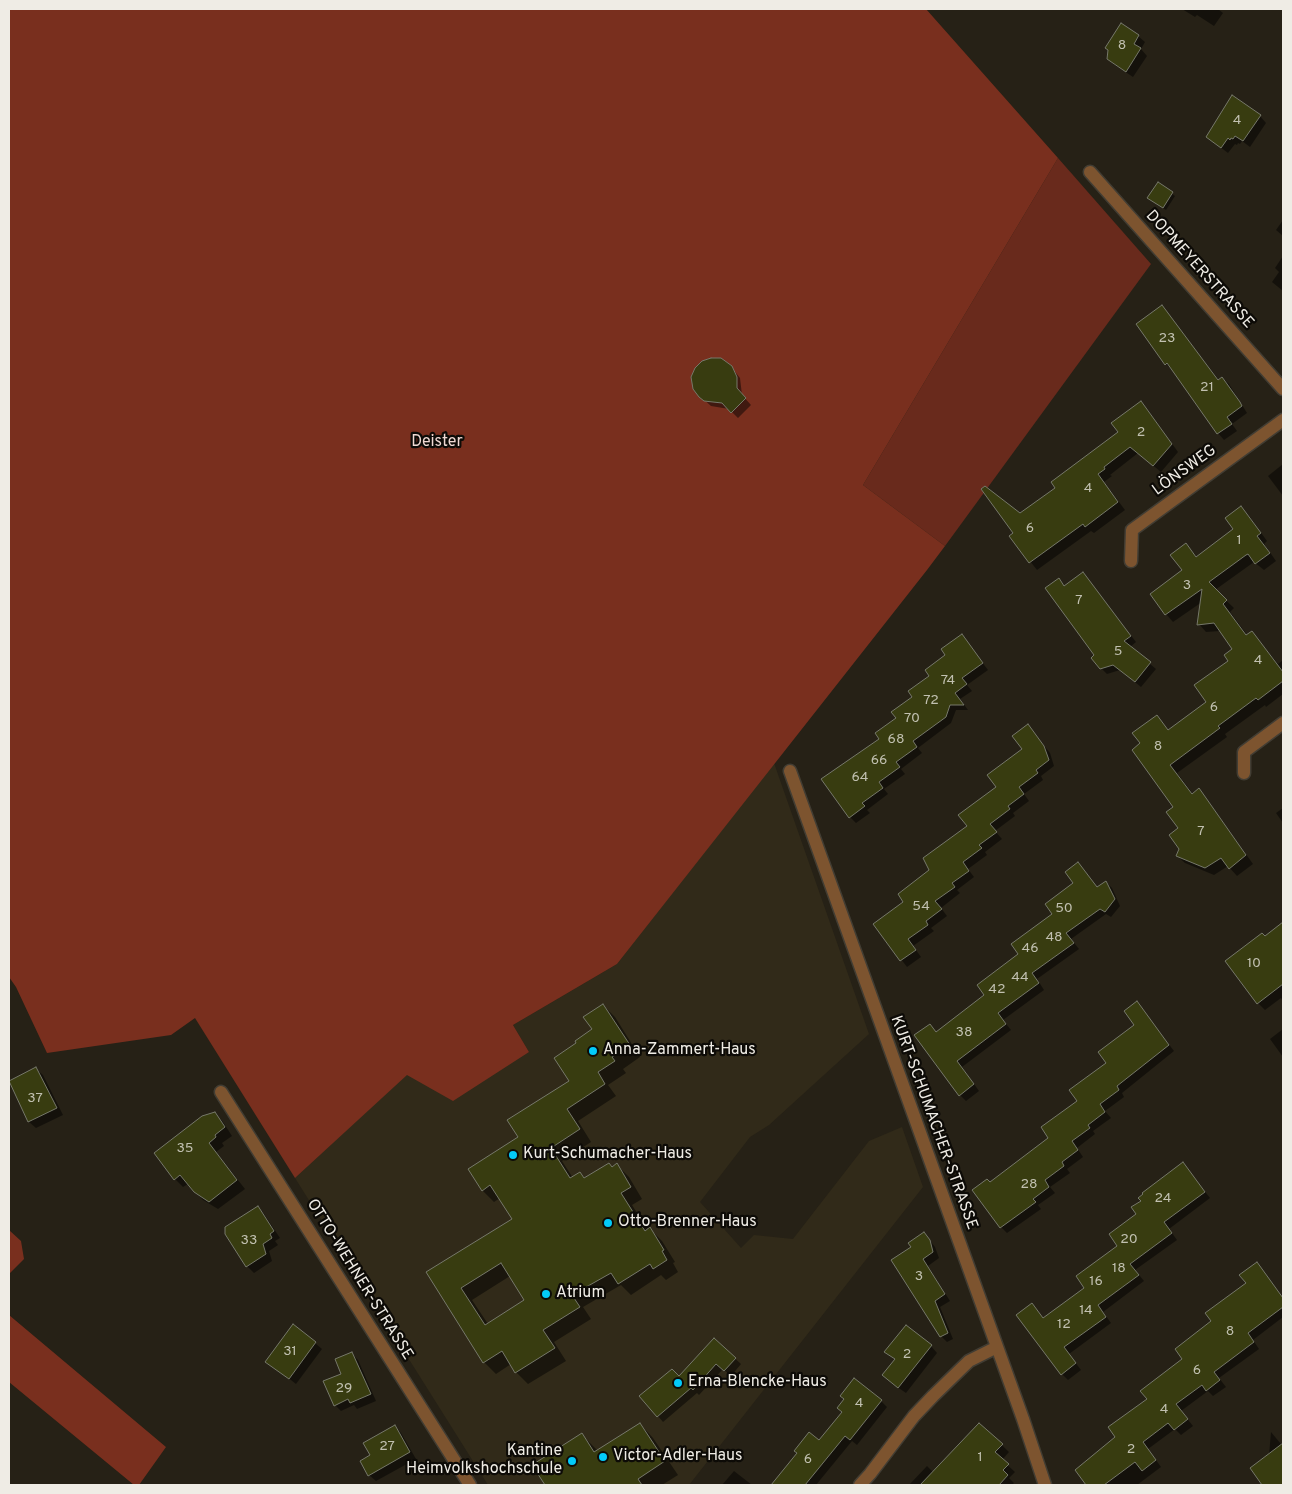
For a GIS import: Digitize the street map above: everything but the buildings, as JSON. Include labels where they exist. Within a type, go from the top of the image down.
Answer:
[{"type":"street","name":"DOPMEYERSTRASSE","points":[[1090,172],[1283,389]]},
{"type":"street","name":"LÖNSWEG","points":[[1131,561],[1132,530],[1283,420]]},
{"type":"street","points":[[1244,773],[1244,752],[1283,723]]},
{"type":"street","name":"KURT-SCHUMACHER-STRASSE","points":[[790,771],[1045,1485]]},
{"type":"street","name":"OTTO-WEHNER-STRASSE","points":[[222,1092],[470,1485]]},
{"type":"street","points":[[860,1485],[914,1416],[933,1396],[969,1362],[997,1347]]},
{"type":"shaded area","points":[[1058,158],[1151,264],[945,546],[863,485]]},
{"type":"shaded area","points":[[774,763],[869,1034],[769,1125],[750,1137],[700,1202],[741,1248],[754,1235],[793,1239],[869,1141],[902,1127],[923,1187],[689,1485],[488,1485],[295,1178],[407,1074],[529,1052],[513,1025],[617,964]]},
{"type":"green space","name":"Deister","points":[[9,9],[926,9],[1058,158],[863,485],[945,546],[617,964],[513,1025],[529,1052],[453,1101],[407,1075],[295,1178],[195,1018],[171,1035],[47,1053],[16,987],[9,977]]},
{"type":"green space","points":[[9,1230],[21,1241],[24,1259],[9,1274]]},
{"type":"green space","points":[[9,1315],[166,1447],[139,1485],[134,1485],[9,1382]]},
{"type":"place","name":"Anna-Zammert-Haus","points":[[593,1051]]},
{"type":"place","name":"Kurt-Schumacher-Haus","points":[[513,1155]]},
{"type":"place","name":"Otto-Brenner-Haus","points":[[608,1223]]},
{"type":"place","name":"Atrium","points":[[546,1294]]},
{"type":"place","name":"Erna-Blencke-Haus","points":[[678,1383]]},
{"type":"place","name":"Victor-Adler-Haus","points":[[603,1457]]},
{"type":"place","name":"Kantine Heimvolkshochschule","points":[[572,1461]]}]
